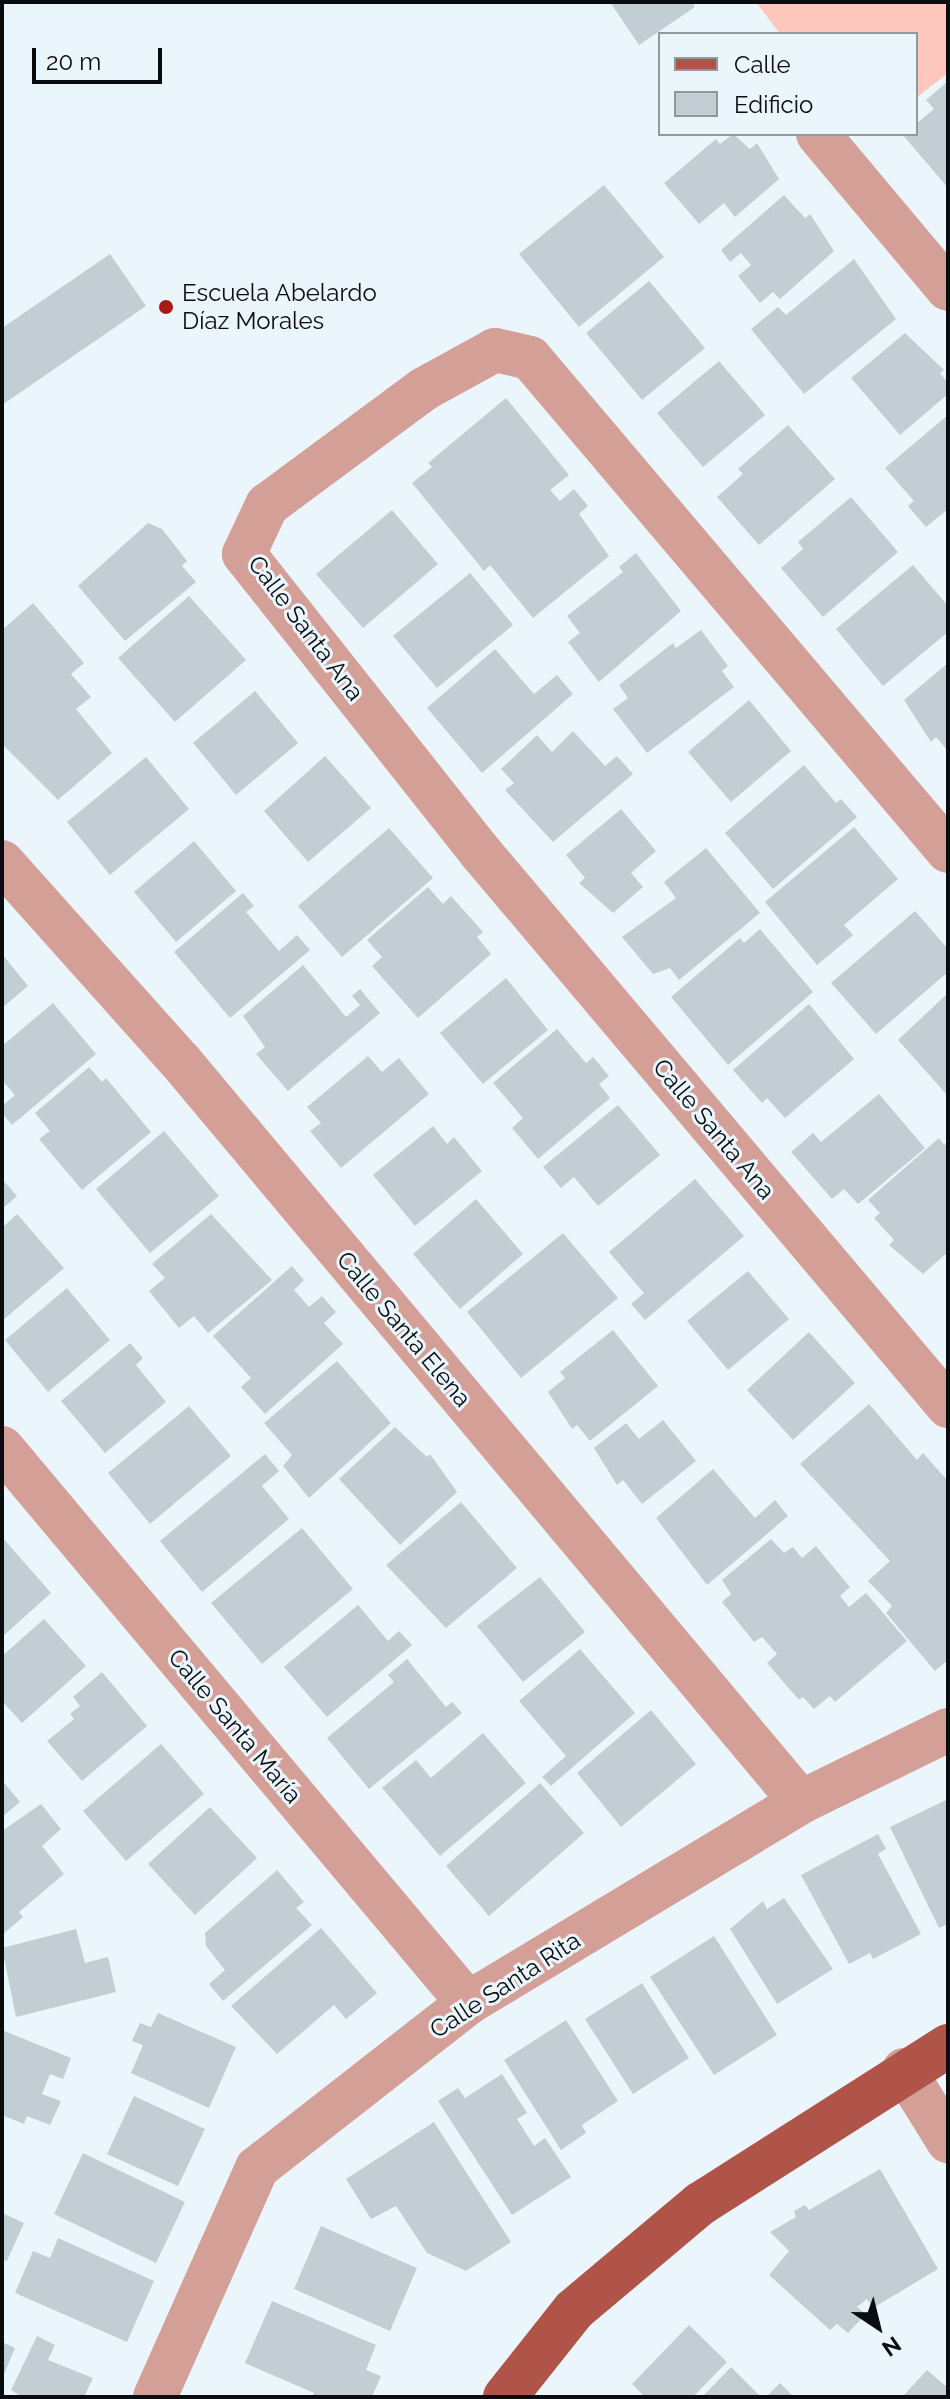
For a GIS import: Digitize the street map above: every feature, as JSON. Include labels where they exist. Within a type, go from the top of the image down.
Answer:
[{"type":"main road","points":[[505,2397],[574,2310],[700,2204],[904,2070],[948,2046]]},
{"type":"street","points":[[820,136],[948,289]]},
{"type":"street","name":"Calle Santa Ana","points":[[948,851],[530,358],[495,350],[424,389],[267,505],[244,554],[481,853],[948,1406]]},
{"type":"street","name":"Calle Santa Elena","points":[[2,862],[181,1062],[801,1802]]},
{"type":"street","name":"Calle Santa María","points":[[2,1448],[468,2003]]},
{"type":"street","name":"Calle Santa Rita","points":[[155,2397],[257,2168],[468,2003],[801,1802],[948,1730]]},
{"type":"street","points":[[904,2070],[948,2141]]},
{"type":"shaded area","points":[[756,2],[948,2],[948,73],[918,96],[918,32],[778,32]]},
{"type":"building","points":[[610,2],[692,2],[695,7],[639,45]]},
{"type":"building","points":[[948,81],[948,188],[904,136],[918,136],[918,122],[934,109],[926,100]]},
{"type":"building","points":[[730,136],[735,136],[750,149],[757,143],[779,179],[735,217],[724,203],[699,224],[664,183],[716,139],[720,144]]},
{"type":"building","points":[[604,185],[664,257],[579,327],[519,254]]},
{"type":"building","points":[[784,195],[805,218],[810,214],[834,251],[780,299],[773,292],[760,303],[738,276],[751,265],[741,253],[730,262],[721,250]]},
{"type":"building","points":[[110,254],[146,306],[2,405],[2,328]]},
{"type":"building","points":[[854,259],[896,319],[804,394],[751,329],[778,307],[786,315]]},
{"type":"building","points":[[649,281],[705,348],[642,400],[586,333]]},
{"type":"building","points":[[905,333],[944,370],[940,373],[948,383],[948,394],[900,435],[851,378]]},
{"type":"building","points":[[719,361],[765,415],[703,467],[657,413]]},
{"type":"building","points":[[506,398],[569,475],[550,490],[560,501],[574,489],[588,506],[579,514],[609,556],[533,618],[490,565],[484,571],[412,483],[432,467],[428,463]]},
{"type":"building","points":[[948,415],[948,509],[926,527],[908,506],[914,501],[885,468]]},
{"type":"building","points":[[788,425],[835,479],[759,545],[717,497],[743,474],[738,469]]},
{"type":"building","points":[[851,497],[898,552],[823,617],[781,568],[803,549],[798,542]]},
{"type":"building","points":[[392,510],[438,564],[363,628],[316,574]]},
{"type":"building","points":[[148,523],[162,529],[187,561],[182,566],[196,582],[125,641],[78,586]]},
{"type":"building","points":[[636,553],[681,611],[599,682],[568,642],[580,633],[567,616],[623,572],[619,567]]},
{"type":"building","points":[[913,565],[948,606],[948,632],[883,686],[836,629]]},
{"type":"building","points":[[470,573],[513,625],[437,688],[393,636]]},
{"type":"building","points":[[189,596],[246,660],[175,722],[118,658]]},
{"type":"building","points":[[33,603],[84,663],[71,674],[91,697],[76,709],[112,753],[58,800],[2,744],[2,630]]},
{"type":"building","points":[[701,630],[728,666],[722,671],[734,687],[647,753],[613,709],[628,698],[619,685],[673,643],[676,648]]},
{"type":"building","points":[[495,649],[534,694],[557,675],[573,694],[482,773],[427,708]]},
{"type":"building","points":[[948,663],[948,751],[936,737],[931,742],[904,700]]},
{"type":"building","points":[[255,691],[298,743],[236,795],[193,743]]},
{"type":"building","points":[[749,700],[791,751],[731,802],[688,752]]},
{"type":"building","points":[[573,731],[605,766],[617,756],[633,774],[553,842],[505,790],[514,783],[501,769],[537,735],[552,752]]},
{"type":"building","points":[[325,756],[371,808],[308,862],[264,811]]},
{"type":"building","points":[[146,757],[189,809],[110,875],[67,822]]},
{"type":"building","points":[[804,765],[836,803],[841,799],[857,817],[773,889],[725,833]]},
{"type":"building","points":[[621,809],[656,851],[631,873],[643,887],[613,913],[579,883],[585,878],[566,855]]},
{"type":"building","points":[[854,827],[898,879],[844,925],[853,935],[817,965],[765,902]]},
{"type":"building","points":[[389,828],[433,878],[342,957],[298,906]]},
{"type":"building","points":[[194,841],[236,891],[176,942],[134,892]]},
{"type":"building","points":[[706,848],[760,913],[679,980],[670,968],[653,974],[622,937],[676,898],[664,882]]},
{"type":"building","points":[[428,887],[443,904],[451,896],[483,932],[477,937],[491,954],[418,1018],[372,966],[382,957],[367,940]]},
{"type":"building","points":[[243,893],[254,906],[246,912],[279,951],[297,935],[310,950],[230,1018],[174,952]]},
{"type":"building","points":[[915,911],[948,949],[948,972],[876,1034],[831,983]]},
{"type":"building","points":[[760,929],[813,992],[728,1065],[671,997],[740,938],[744,943]]},
{"type":"building","points":[[2,954],[28,986],[2,1008]]},
{"type":"building","points":[[303,965],[346,1017],[360,1005],[352,996],[360,989],[380,1013],[288,1091],[256,1054],[265,1047],[243,1016]]},
{"type":"building","points":[[506,978],[548,1030],[483,1084],[440,1033]]},
{"type":"building","points":[[948,993],[948,1096],[898,1040]]},
{"type":"building","points":[[53,1003],[96,1054],[12,1125],[2,1113],[2,1106],[15,1095],[2,1080],[2,1046]]},
{"type":"building","points":[[809,1004],[854,1059],[785,1118],[767,1098],[762,1103],[733,1070]]},
{"type":"building","points":[[557,1029],[586,1063],[593,1057],[609,1076],[599,1084],[610,1098],[538,1159],[512,1128],[523,1118],[493,1083]]},
{"type":"building","points":[[368,1056],[382,1072],[399,1058],[429,1094],[341,1168],[310,1131],[321,1123],[307,1107]]},
{"type":"building","points":[[89,1067],[102,1082],[106,1078],[151,1132],[82,1190],[39,1139],[50,1131],[35,1113]]},
{"type":"building","points":[[879,1094],[925,1148],[858,1204],[844,1189],[832,1199],[791,1152],[813,1133],[821,1142]]},
{"type":"building","points":[[618,1105],[660,1155],[598,1206],[574,1177],[561,1188],[543,1167]]},
{"type":"building","points":[[433,1126],[447,1144],[454,1137],[482,1171],[415,1226],[373,1175]]},
{"type":"building","points":[[164,1131],[219,1196],[150,1253],[96,1189]]},
{"type":"building","points":[[939,1138],[944,1145],[948,1141],[948,1252],[923,1274],[889,1245],[894,1240],[874,1218],[880,1213],[868,1200]]},
{"type":"building","points":[[2,1179],[17,1196],[2,1209]]},
{"type":"building","points":[[695,1179],[744,1236],[645,1320],[631,1304],[644,1293],[609,1252]]},
{"type":"building","points":[[476,1199],[523,1254],[460,1309],[413,1254]]},
{"type":"building","points":[[17,1214],[64,1268],[2,1321],[2,1228]]},
{"type":"building","points":[[211,1214],[272,1280],[208,1333],[194,1316],[179,1328],[149,1291],[165,1278],[152,1264]]},
{"type":"building","points":[[563,1233],[618,1298],[521,1378],[467,1312]]},
{"type":"building","points":[[292,1266],[304,1280],[294,1290],[309,1307],[322,1296],[336,1312],[324,1323],[343,1344],[265,1414],[241,1387],[251,1378],[213,1336]]},
{"type":"building","points":[[748,1271],[789,1319],[728,1370],[687,1321]]},
{"type":"building","points":[[67,1288],[110,1340],[48,1392],[5,1340]]},
{"type":"building","points":[[613,1330],[658,1386],[590,1441],[577,1425],[572,1429],[548,1392],[565,1378],[560,1372]]},
{"type":"building","points":[[809,1332],[855,1383],[793,1440],[747,1390]]},
{"type":"building","points":[[130,1343],[143,1358],[136,1365],[166,1402],[105,1453],[61,1401]]},
{"type":"building","points":[[337,1361],[391,1423],[309,1498],[283,1466],[292,1455],[264,1423]]},
{"type":"building","points":[[869,1404],[917,1460],[923,1453],[948,1481],[948,1660],[935,1671],[886,1613],[892,1606],[868,1581],[890,1561],[800,1464]]},
{"type":"building","points":[[189,1406],[231,1456],[150,1524],[108,1473]]},
{"type":"building","points":[[663,1420],[696,1461],[642,1504],[623,1480],[617,1485],[594,1448],[626,1423],[639,1439]]},
{"type":"building","points":[[395,1427],[427,1457],[430,1454],[457,1492],[400,1545],[339,1479]]},
{"type":"building","points":[[265,1454],[279,1471],[262,1486],[289,1519],[202,1592],[160,1541]]},
{"type":"building","points":[[713,1469],[755,1518],[775,1500],[788,1516],[707,1585],[656,1518]]},
{"type":"building","points":[[461,1502],[517,1568],[446,1628],[386,1565]]},
{"type":"building","points":[[302,1528],[353,1589],[262,1664],[211,1603]]},
{"type":"building","points":[[2,1537],[51,1593],[2,1637]]},
{"type":"building","points":[[771,1539],[784,1553],[793,1547],[802,1558],[816,1546],[850,1587],[840,1596],[849,1607],[866,1593],[907,1641],[835,1702],[830,1696],[814,1709],[803,1697],[799,1700],[767,1663],[777,1654],[762,1637],[754,1642],[722,1602],[731,1594],[722,1580]]},
{"type":"building","points":[[540,1577],[585,1632],[523,1682],[477,1626]]},
{"type":"building","points":[[358,1605],[388,1641],[399,1631],[412,1645],[327,1717],[284,1667]]},
{"type":"building","points":[[44,1619],[86,1666],[22,1723],[2,1701],[2,1656]]},
{"type":"building","points":[[580,1649],[635,1713],[551,1786],[542,1777],[566,1756],[519,1701]]},
{"type":"building","points":[[407,1659],[446,1707],[452,1702],[462,1713],[369,1789],[327,1738],[394,1682],[388,1675]]},
{"type":"building","points":[[102,1672],[147,1726],[82,1781],[47,1741],[74,1719],[70,1714],[80,1706],[73,1697]]},
{"type":"building","points":[[651,1710],[696,1764],[621,1827],[577,1773]]},
{"type":"building","points":[[483,1733],[526,1783],[440,1856],[382,1788],[416,1760],[431,1778]]},
{"type":"building","points":[[161,1744],[204,1794],[126,1861],[83,1811]]},
{"type":"building","points":[[2,1780],[20,1802],[2,1817]]},
{"type":"building","points":[[540,1783],[584,1833],[489,1916],[446,1866]]},
{"type":"building","points":[[948,1799],[948,1924],[939,1928],[890,1827]]},
{"type":"building","points":[[41,1804],[61,1829],[42,1846],[64,1874],[19,1912],[23,1917],[2,1935],[2,1831]]},
{"type":"building","points":[[210,1807],[257,1858],[195,1915],[148,1864]]},
{"type":"building","points":[[878,1834],[886,1849],[878,1854],[921,1934],[873,1959],[870,1953],[849,1964],[801,1875]]},
{"type":"building","points":[[277,1870],[304,1902],[296,1908],[312,1925],[223,2001],[209,1984],[225,1970],[206,1946],[205,1933]]},
{"type":"building","points":[[784,1898],[833,1969],[777,2004],[730,1929],[763,1901],[767,1909]]},
{"type":"building","points":[[321,1928],[377,1993],[346,2019],[334,2005],[277,2054],[231,2006]]},
{"type":"building","points":[[76,1929],[85,1963],[108,1957],[116,1992],[16,2017],[2,1948]]},
{"type":"building","points":[[714,1936],[777,2035],[714,2075],[650,1977]]},
{"type":"building","points":[[642,1983],[689,2058],[633,2094],[585,2019]]},
{"type":"building","points":[[158,2013],[236,2047],[209,2108],[131,2073],[143,2045],[132,2041],[140,2023],[151,2027]]},
{"type":"building","points":[[566,2020],[618,2101],[582,2125],[586,2133],[561,2150],[504,2060]]},
{"type":"building","points":[[2,2030],[71,2058],[63,2079],[50,2074],[42,2094],[61,2101],[50,2125],[27,2116],[24,2124],[2,2115]]},
{"type":"building","points":[[502,2074],[527,2113],[517,2119],[534,2146],[545,2138],[571,2177],[512,2215],[438,2101],[458,2088],[465,2098]]},
{"type":"building","points":[[134,2096],[205,2129],[178,2186],[107,2154]]},
{"type":"building","points":[[434,2122],[511,2242],[466,2271],[427,2253],[396,2206],[371,2219],[346,2179]]},
{"type":"building","points":[[83,2153],[185,2202],[156,2263],[54,2214]]},
{"type":"building","points":[[880,2169],[938,2269],[873,2308],[867,2299],[857,2307],[866,2314],[848,2333],[837,2324],[830,2330],[769,2275],[789,2251],[770,2232],[796,2217],[794,2211],[805,2205],[809,2210]]},
{"type":"building","points":[[2,2213],[24,2223],[7,2261],[2,2260]]},
{"type":"building","points":[[321,2226],[417,2268],[390,2331],[294,2289]]},
{"type":"building","points":[[58,2238],[154,2281],[127,2342],[15,2293],[33,2251],[50,2258]]},
{"type":"building","points":[[272,2301],[376,2345],[366,2370],[381,2376],[372,2397],[312,2397],[314,2393],[245,2363]]},
{"type":"building","points":[[689,2325],[727,2362],[693,2397],[645,2397],[632,2384]]},
{"type":"building","points":[[37,2336],[55,2345],[48,2360],[93,2378],[84,2397],[22,2397],[11,2390]]},
{"type":"building","points":[[2,2342],[15,2348],[2,2379]]},
{"type":"building","points":[[731,2367],[761,2397],[702,2397]]},
{"type":"building","points":[[927,2370],[948,2388],[948,2397],[902,2397]]},
{"type":"building","points":[[780,2383],[794,2397],[766,2397]]},
{"type":"place","name":"Escuela Abelardo Díaz Morales","points":[[166,307]]}]
